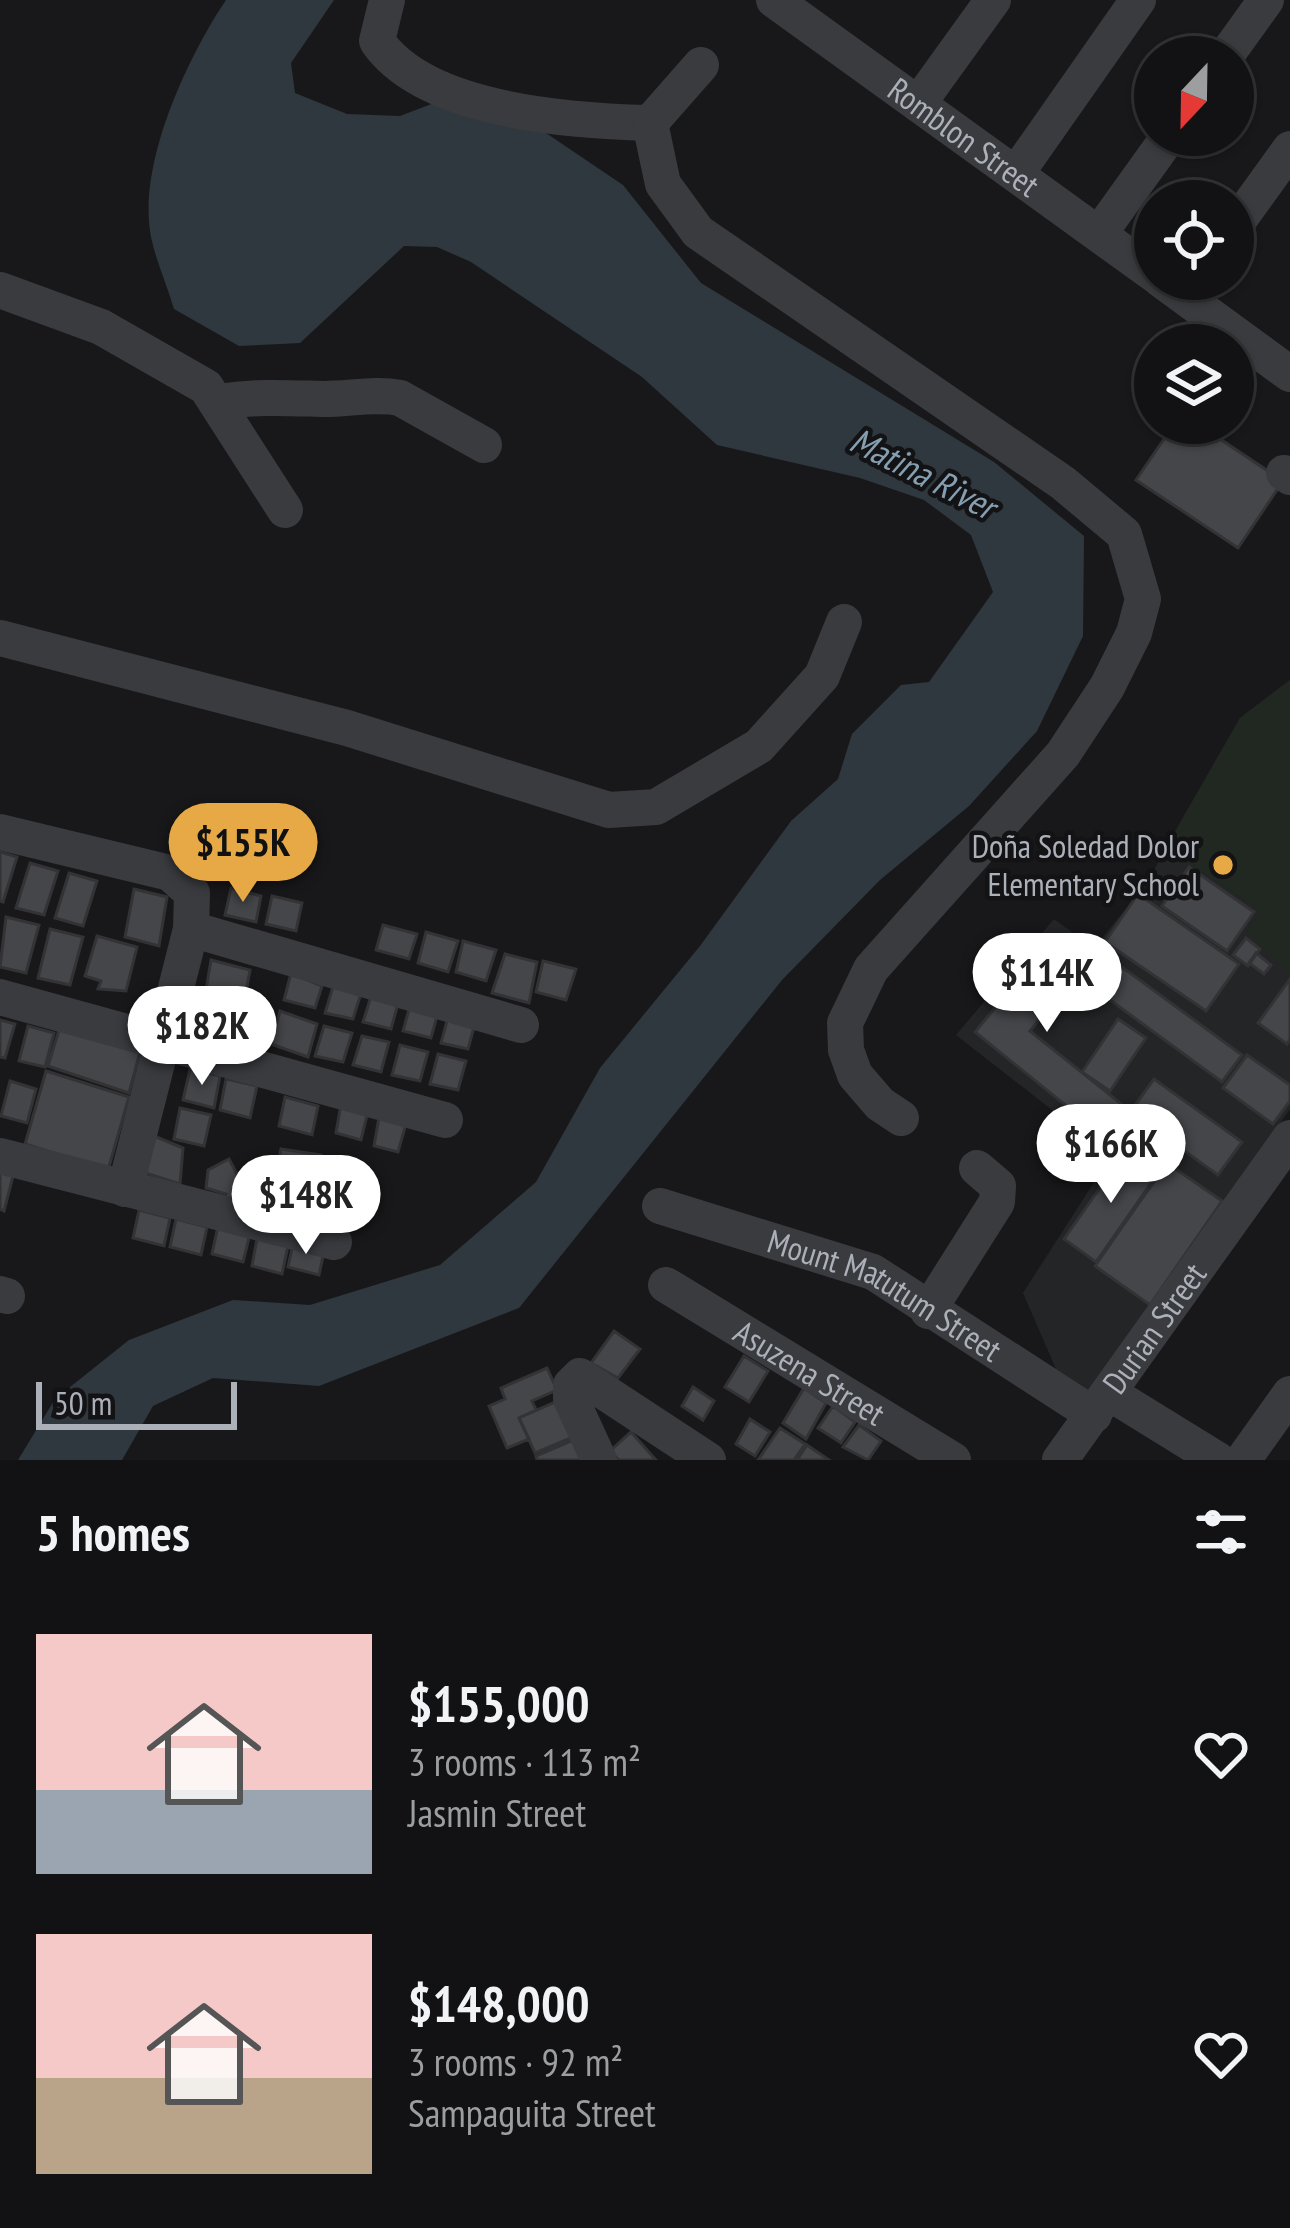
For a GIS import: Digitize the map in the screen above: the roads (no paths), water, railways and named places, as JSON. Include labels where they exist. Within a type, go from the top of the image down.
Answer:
[{"type":"street","points":[[387,0],[377,41],[394,67],[422,83],[558,121],[650,123],[701,65]]},
{"type":"street","name":"Romblon Street","points":[[774,0],[1134,256]]},
{"type":"street","points":[[918,104],[985,11],[947,0]]},
{"type":"street","points":[[1016,174],[1138,0]]},
{"type":"street","points":[[1240,36],[1266,0]]},
{"type":"street","points":[[650,123],[662,184],[698,232],[1063,483],[1124,534],[1143,598],[1135,633],[1063,754],[871,969],[845,1023],[846,1050],[856,1075],[880,1104],[901,1118]]},
{"type":"street","points":[[1254,199],[1290,149]]},
{"type":"street","points":[[1099,234],[1154,156]]},
{"type":"street","points":[[0,290],[101,327],[184,373],[219,402],[286,510]]},
{"type":"street","name":"Romblon Street","points":[[1201,300],[1283,354]]},
{"type":"street","points":[[219,402],[261,395],[385,395],[400,398],[484,445]]},
{"type":"street","points":[[0,638],[347,728],[609,810],[656,807],[706,782],[759,746],[800,706],[822,676],[844,622]]},
{"type":"street","points":[[0,832],[170,873],[192,893],[191,929],[124,1189]]},
{"type":"street","points":[[191,929],[521,1025]]},
{"type":"street","points":[[0,997],[163,1038],[446,1120]]},
{"type":"street","name":"Durian Street","points":[[1060,1460],[1290,1138]]},
{"type":"street","points":[[0,1156],[334,1242]]},
{"type":"street","points":[[928,1311],[997,1202],[998,1186],[977,1168]]},
{"type":"street","name":"Mount Matutum Street","points":[[660,1206],[853,1263],[928,1311],[1218,1460]]},
{"type":"street","name":"Asuzena Street","points":[[666,1285],[953,1460]]},
{"type":"street","points":[[599,1460],[571,1399],[574,1380],[586,1378],[708,1460]]},
{"type":"street","points":[[1243,1460],[1290,1394]]},
{"type":"water","name":"Matina River","points":[[226,0],[334,0],[291,63],[295,93],[347,114],[400,116],[434,103],[540,129],[623,185],[701,283],[994,462],[1084,536],[1083,636],[1037,731],[969,806],[880,880],[782,980],[519,1308],[319,1386],[213,1378],[153,1406],[122,1460],[18,1460],[55,1399],[129,1340],[233,1300],[310,1305],[440,1265],[536,1182],[600,1068],[700,946],[791,821],[838,779],[852,734],[901,685],[929,682],[993,592],[971,535],[924,500],[860,478],[717,445],[642,377],[471,262],[437,247],[404,246],[300,343],[239,346],[174,309],[151,237],[151,178],[181,81]]},
{"type":"place","name":"Doña Soledad Dolor Elementary School","points":[[1223,865]]}]
